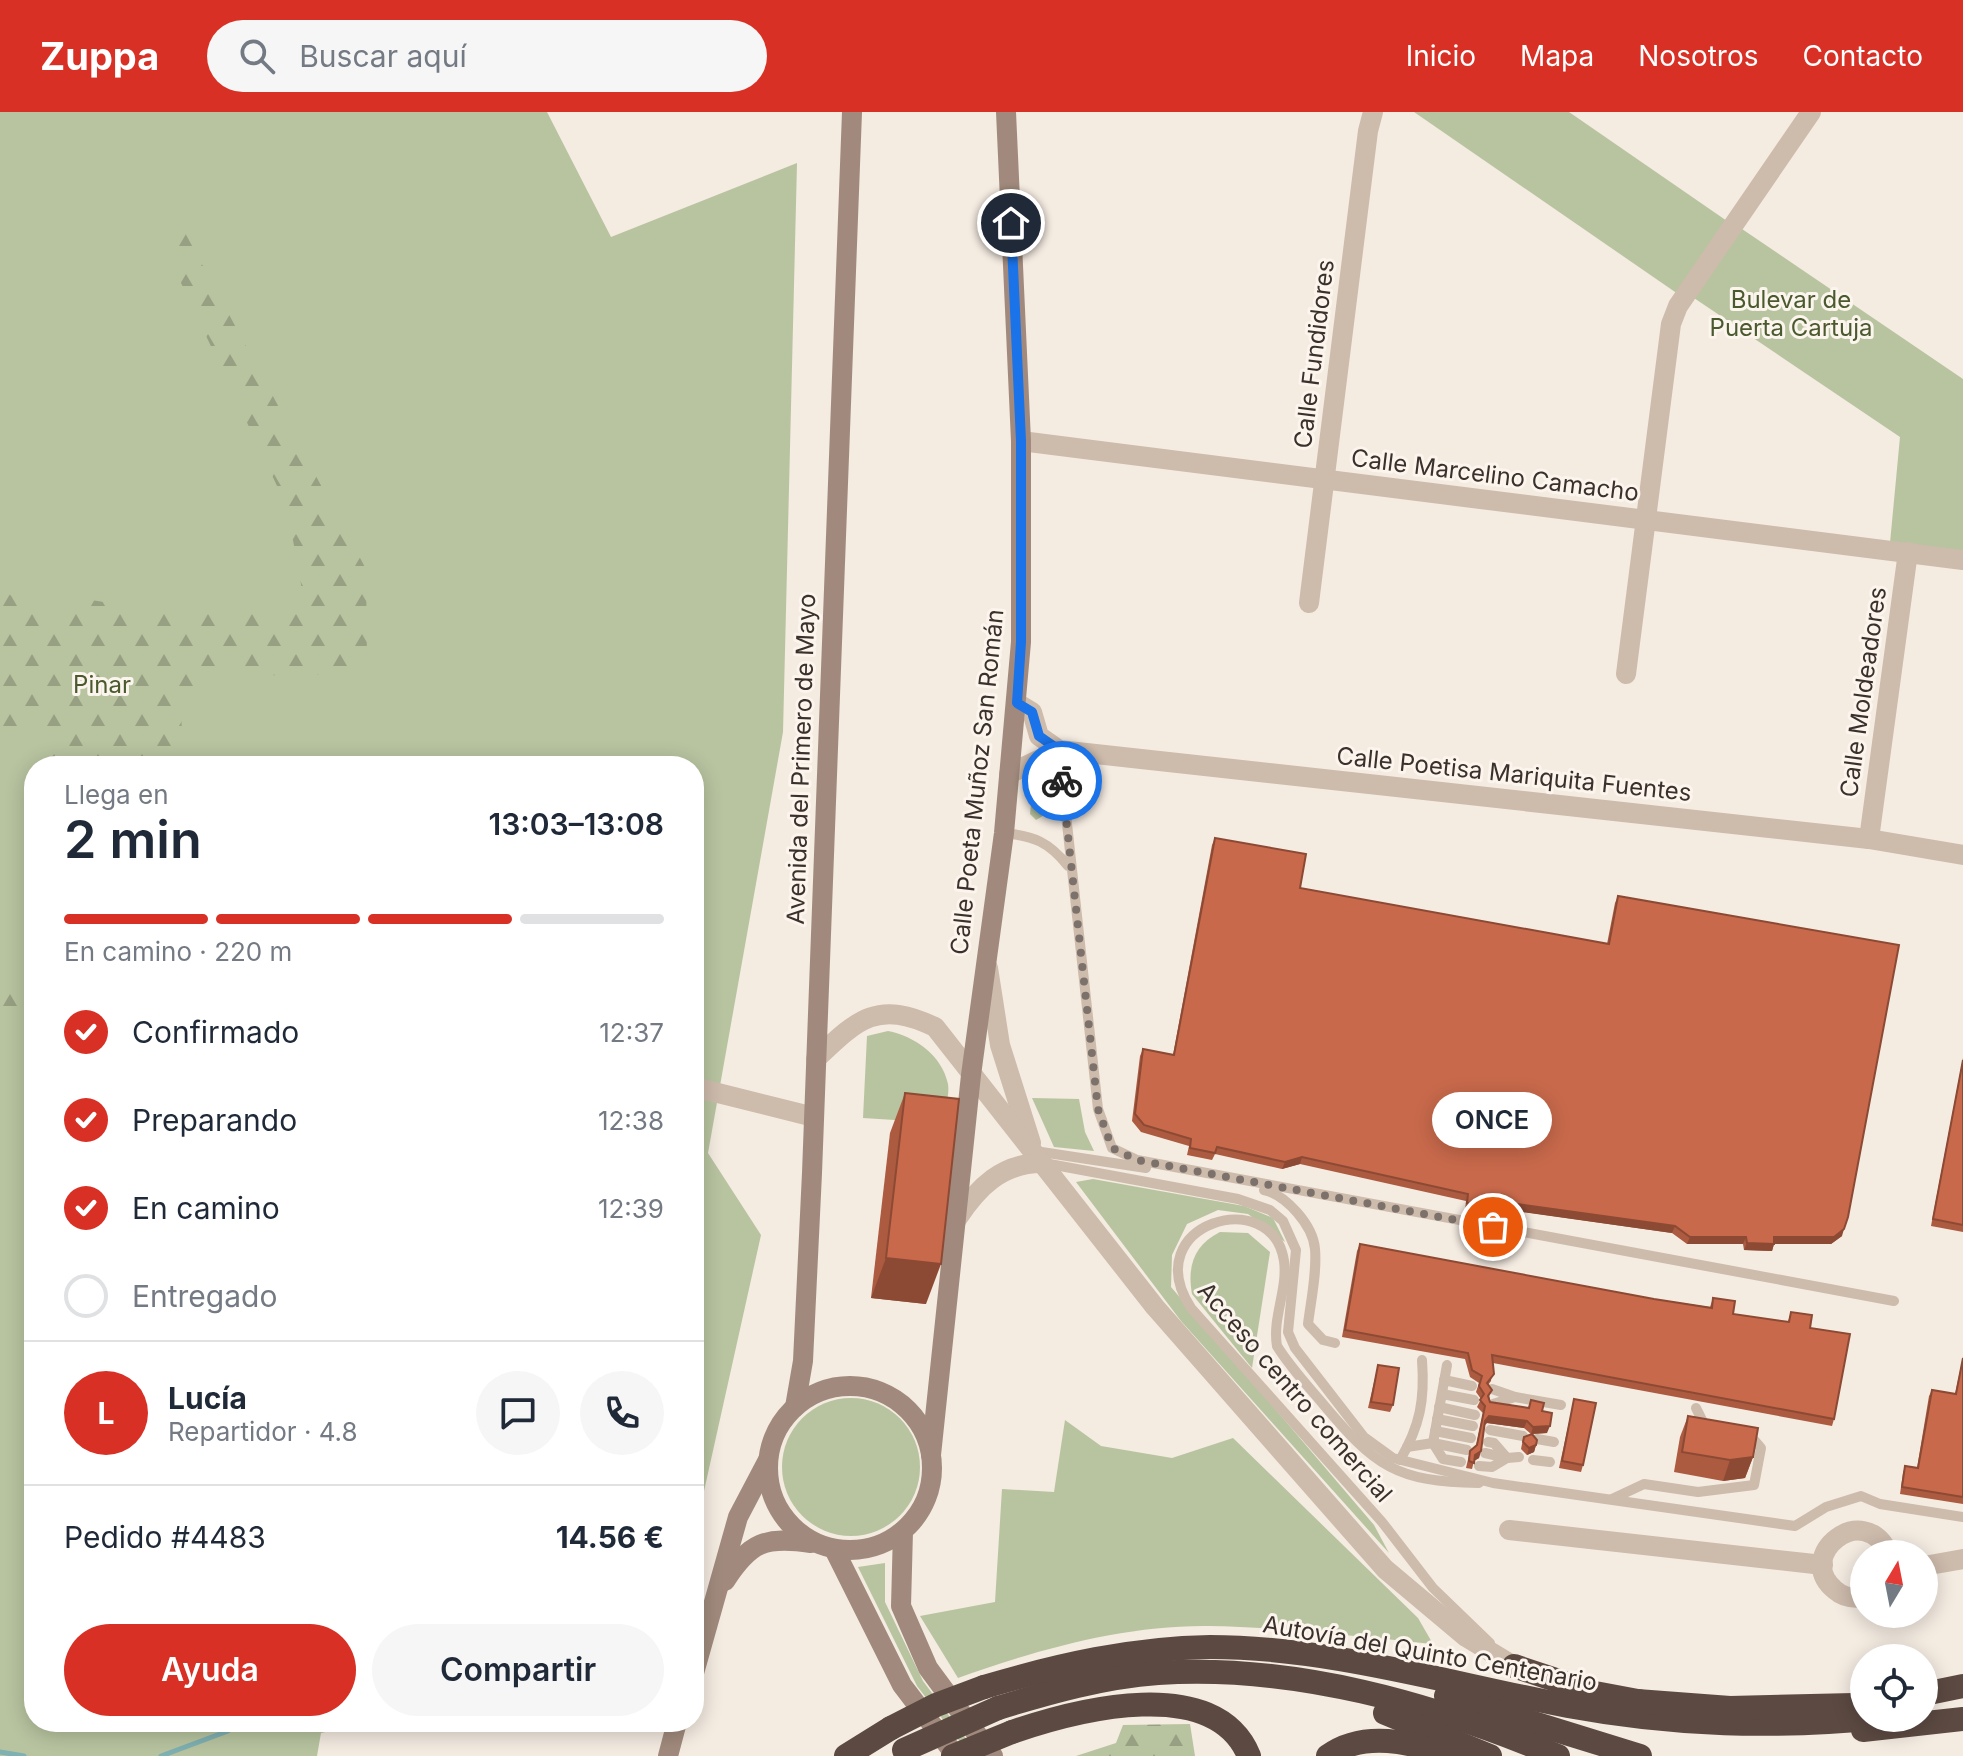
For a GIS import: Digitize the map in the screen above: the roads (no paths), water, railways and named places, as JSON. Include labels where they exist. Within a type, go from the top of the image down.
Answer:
[{"type":"highway","name":"Autovía del Quinto Centenario","points":[[846,1756],[936,1705],[984,1687],[1064,1664],[1107,1656],[1208,1647],[1250,1648],[1388,1670],[1570,1707],[1717,1726],[1850,1721]]},
{"type":"highway","points":[[1250,1648],[1275,1659],[1380,1679],[1446,1696],[1640,1756]]},
{"type":"highway","points":[[1514,1666],[1548,1680],[1637,1701],[1763,1717],[1850,1717]]},
{"type":"highway","points":[[955,1756],[1005,1720],[1060,1689],[1156,1673],[1222,1672],[1297,1679],[1385,1698],[1445,1714],[1558,1756]]},
{"type":"highway","points":[[906,1754],[1005,1720],[1106,1694],[1191,1686],[1258,1688],[1390,1714],[1490,1756]]},
{"type":"highway","points":[[1938,1691],[1963,1686]]},
{"type":"highway","points":[[1637,1701],[1730,1708],[1850,1705]]},
{"type":"highway","points":[[1005,1720],[1041,1722],[1109,1708],[1153,1704],[1189,1707],[1216,1717],[1234,1733],[1249,1756]]},
{"type":"highway","points":[[1938,1711],[1963,1708]]},
{"type":"highway","points":[[1717,1726],[1807,1734],[1963,1719]]},
{"type":"highway","points":[[1328,1756],[1347,1744],[1376,1739],[1450,1756]]},
{"type":"main road","name":"Avenida del Primero de Mayo","points":[[795,1407],[803,1361],[814,1117],[852,112]]},
{"type":"main road","name":"Calle Poeta Muñoz San Román","points":[[931,1455],[971,1075],[1004,833],[1021,642],[1021,441],[1006,112]]},
{"type":"main road","points":[[704,1637],[716,1594],[738,1517],[768,1460],[778,1428],[795,1407],[832,1388],[856,1386],[880,1392],[914,1417],[931,1455],[927,1497],[903,1531],[864,1549],[774,1539],[751,1548],[738,1561],[716,1594]]},
{"type":"main road","points":[[768,1460],[767,1474],[775,1503],[793,1528],[826,1546],[902,1685],[955,1756]]},
{"type":"main road","points":[[903,1531],[901,1606],[928,1668],[993,1756]]},
{"type":"main road","points":[[668,1756],[674,1732]]},
{"type":"main road","points":[[684,1756],[686,1732]]},
{"type":"street","name":"Calle Fundidores","points":[[1309,603],[1368,131],[1373,112]]},
{"type":"street","points":[[1626,674],[1669,330],[1675,312],[1811,112]]},
{"type":"street","name":"Calle Marcelino Camacho","points":[[1021,441],[1963,560]]},
{"type":"street","name":"Calle Moldeadores","points":[[1869,839],[1908,552]]},
{"type":"street","points":[[1009,774],[1059,750],[1039,736],[1032,712],[1017,703]]},
{"type":"street","name":"Calle Poetisa Mariquita Fuentes","points":[[1059,750],[1869,839],[1963,855]]},
{"type":"street","points":[[986,960],[1000,1045],[1038,1156]]},
{"type":"street","points":[[816,1059],[856,1021],[875,1014],[897,1014],[935,1027],[1155,1307],[1385,1569],[1466,1637],[1514,1666]]},
{"type":"street","points":[[704,1090],[814,1117]]},
{"type":"street","points":[[957,1219],[972,1197],[996,1176],[1038,1156]]},
{"type":"street","points":[[1509,1530],[1823,1565]]},
{"type":"street","points":[[1850,1594],[1838,1592],[1825,1575],[1823,1565],[1829,1544],[1846,1532],[1857,1530],[1876,1536],[1879,1540]]},
{"type":"street","points":[[1938,1563],[1963,1559]]},
{"type":"lane","points":[[1059,750],[1069,867],[1098,1109],[1112,1148],[1137,1160],[1894,1301]]},
{"type":"lane","points":[[1004,833],[1032,836],[1051,845],[1069,867]]},
{"type":"lane","points":[[1038,1156],[1274,1192],[1293,1207],[1315,1246],[1308,1324],[1323,1340],[1335,1343]]},
{"type":"lane","points":[[1038,1156],[1238,1199],[1270,1210],[1283,1221],[1296,1250],[1288,1332],[1295,1348],[1364,1437],[1400,1460],[1493,1483],[1795,1526],[1826,1507],[1861,1496],[1880,1504],[1963,1517]]},
{"type":"lane","name":"Acceso centro comercial","points":[[1493,1483],[1451,1483],[1403,1475],[1368,1455],[1277,1346],[1284,1261],[1277,1241],[1265,1229],[1249,1221],[1230,1219],[1210,1223],[1190,1238],[1182,1251],[1177,1281],[1191,1308],[1382,1522],[1433,1588],[1514,1666]]},
{"type":"lane","points":[[1400,1460],[1417,1430],[1425,1393],[1422,1360]]},
{"type":"lane","points":[[1447,1365],[1434,1437],[1443,1459],[1461,1462]]},
{"type":"lane","points":[[1444,1380],[1472,1386]]},
{"type":"lane","points":[[1492,1389],[1515,1397],[1561,1405]]},
{"type":"lane","points":[[1442,1394],[1474,1400]]},
{"type":"lane","points":[[1493,1404],[1515,1397]]},
{"type":"lane","points":[[1437,1419],[1474,1421],[1439,1407]]},
{"type":"lane","points":[[1696,1408],[1708,1432],[1719,1434]]},
{"type":"lane","points":[[1494,1427],[1517,1435]]},
{"type":"lane","points":[[1610,1499],[1644,1484],[1698,1492],[1754,1485],[1761,1448],[1755,1441],[1731,1436]]},
{"type":"lane","points":[[1407,1447],[1434,1437],[1471,1438]]},
{"type":"lane","points":[[1434,1437],[1467,1450]]},
{"type":"lane","points":[[1537,1439],[1554,1442]]},
{"type":"lane","points":[[1486,1448],[1494,1443],[1507,1458]]},
{"type":"lane","points":[[1479,1466],[1492,1467],[1507,1458],[1519,1457]]},
{"type":"lane","points":[[1533,1460],[1550,1462]]},
{"type":"waterway","points":[[161,1756],[225,1732]]},
{"type":"waterway","points":[[0,1752],[24,1756]]},
{"type":"place","name":"ONCE","points":[[1493,1227]]},
{"type":"park label","name":"Bulevar de Puerta Cartuja","points":[[1791,313]]},
{"type":"park label","name":"Pinar","points":[[102,684]]}]
